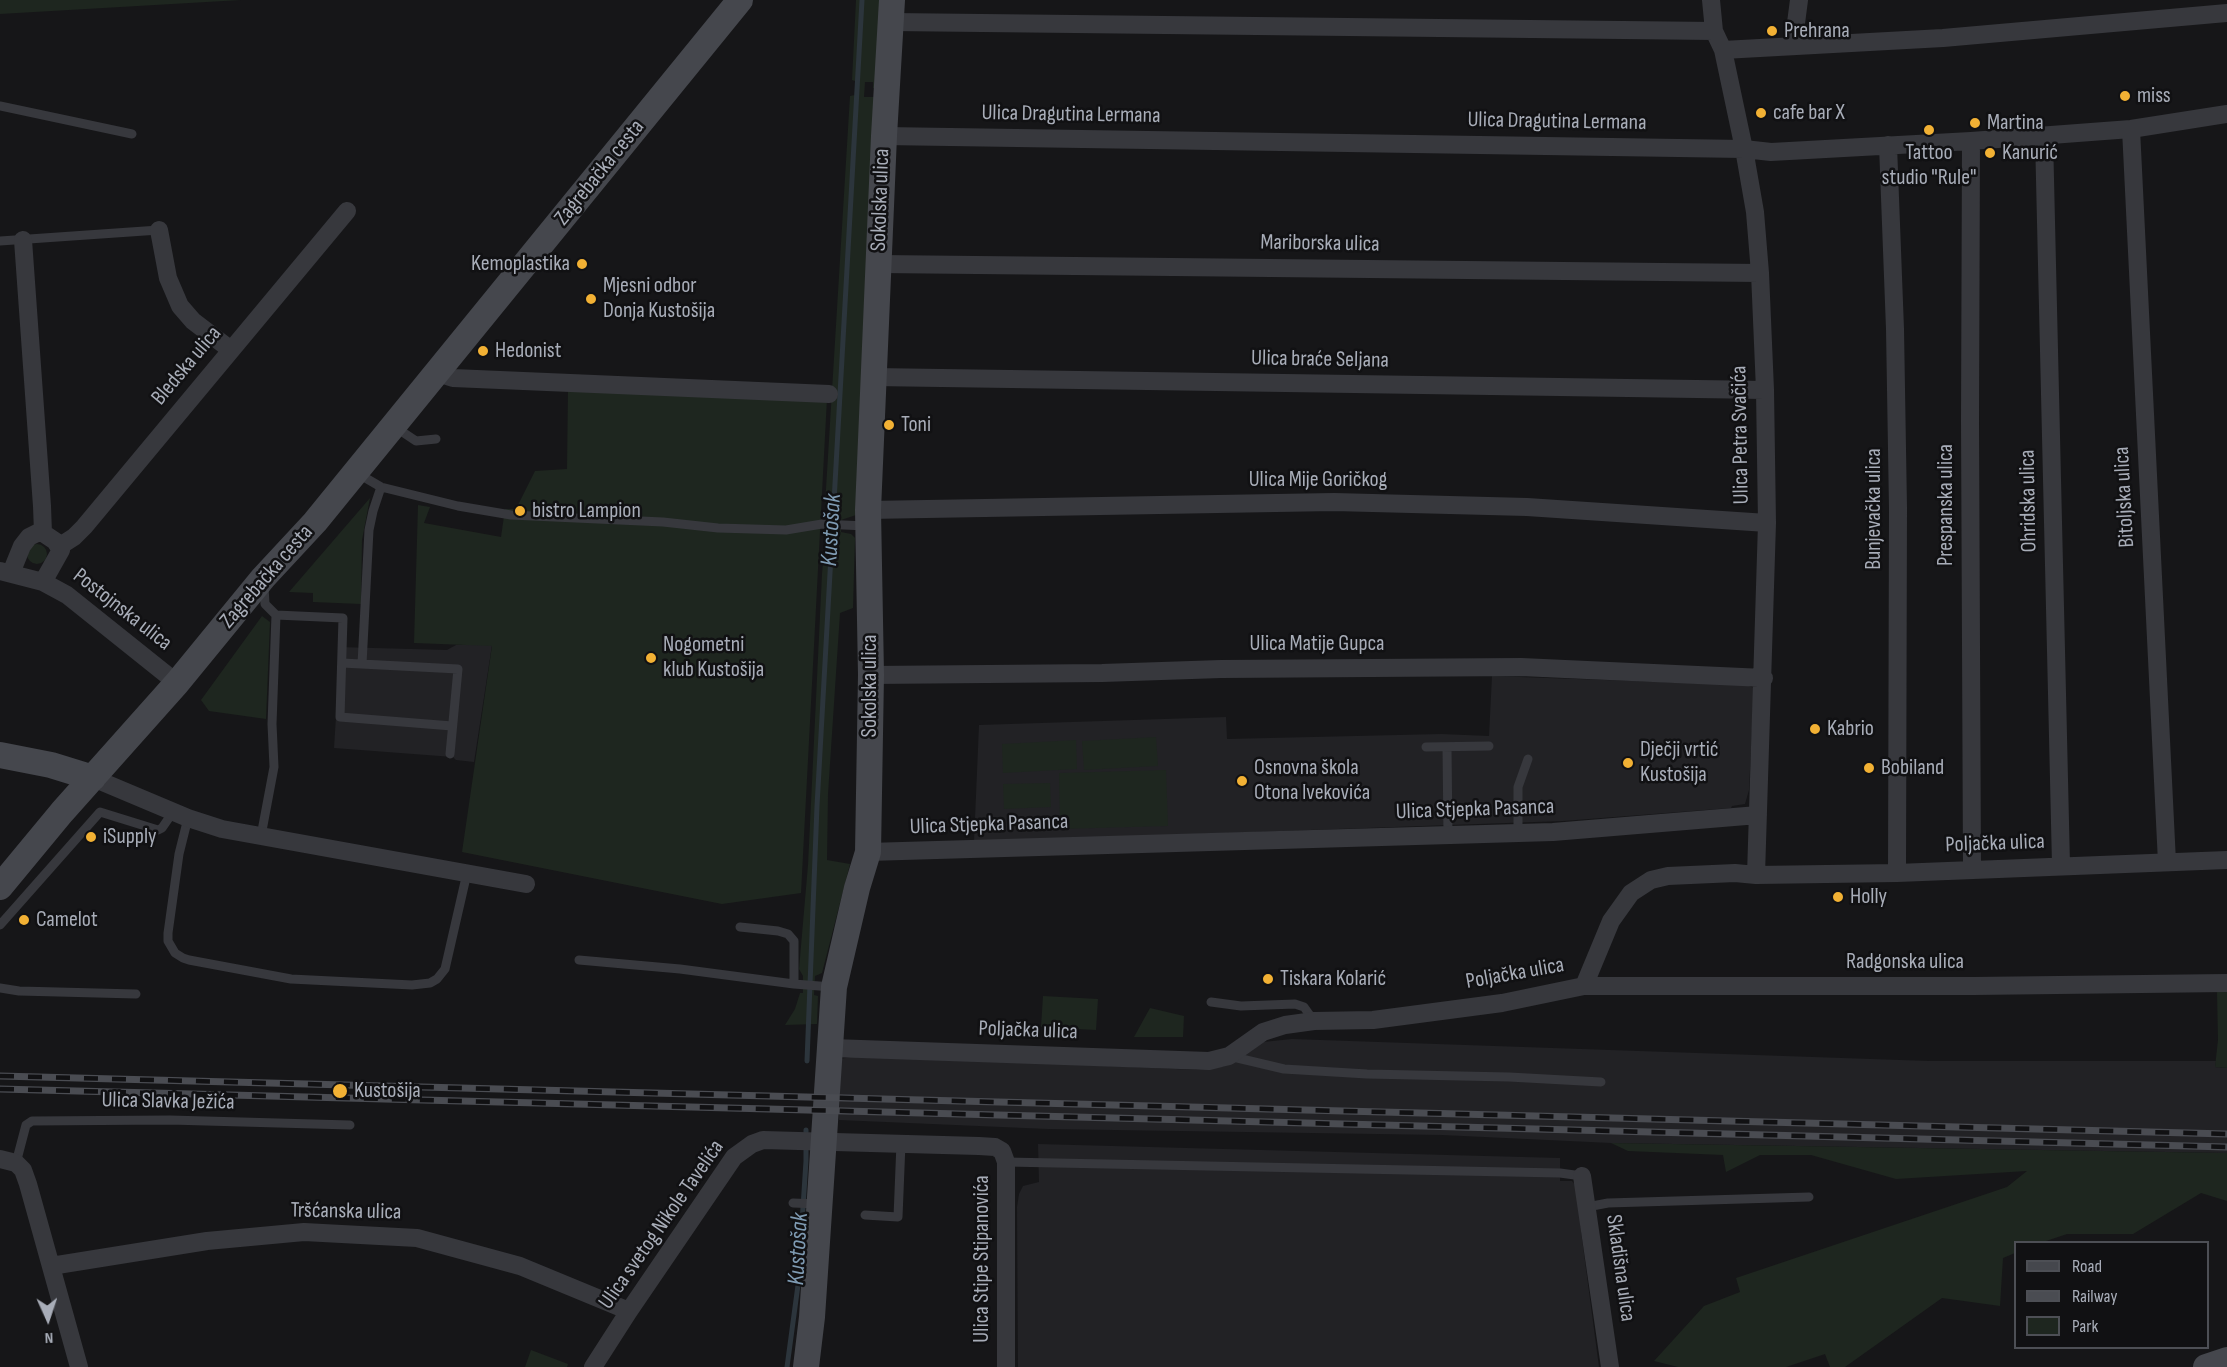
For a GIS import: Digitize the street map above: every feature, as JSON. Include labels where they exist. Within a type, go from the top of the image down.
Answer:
[{"type":"street","name":"Zagrebačka cesta","points":[[0,887],[62,812],[177,683],[263,578],[315,522],[740,0]]},
{"type":"street","name":"Ulica Petra Svačića","points":[[1711,0],[1714,31],[1723,50],[1744,149],[1755,212],[1760,273],[1767,523],[1764,678],[1756,875]]},
{"type":"street","points":[[1793,45],[1799,0]]},
{"type":"street","points":[[892,11],[1714,31]]},
{"type":"street","name":"Sokolska ulica","points":[[806,1367],[812,1317],[805,1204],[813,1141],[832,1048],[827,986],[868,852],[871,675],[860,520],[873,377],[892,11]]},
{"type":"street","points":[[1723,50],[1943,38],[2227,13]]},
{"type":"street","name":"Ulica Dragutina Lermana","points":[[884,136],[1744,149],[1771,152],[2131,129],[2227,114]]},
{"type":"street","name":"Bitoljska ulica","points":[[2131,129],[2167,862]]},
{"type":"street","name":"Ohridska ulica","points":[[2044,136],[2061,865]]},
{"type":"street","name":"Prespanska ulica","points":[[1971,141],[1972,869]]},
{"type":"street","name":"Bunjevačka ulica","points":[[1888,145],[1895,329],[1898,508],[1898,873]]},
{"type":"street","name":"Bledska ulica","points":[[60,546],[84,527],[347,212]]},
{"type":"street","points":[[159,230],[168,278],[180,306],[193,321],[231,350]]},
{"type":"street","points":[[23,240],[43,533]]},
{"type":"street","name":"Mariborska ulica","points":[[879,264],[1760,273]]},
{"type":"street","points":[[437,374],[453,378],[829,394]]},
{"type":"street","name":"Ulica braće Seljana","points":[[873,377],[1765,390]]},
{"type":"street","name":"Ulica Mije Goričkog","points":[[860,520],[1334,502],[1527,507],[1767,523]]},
{"type":"street","points":[[5,572],[29,537],[43,533],[60,546],[60,554],[43,582]]},
{"type":"street","name":"Postojnska ulica","points":[[5,572],[43,582],[67,595],[177,683]]},
{"type":"street","name":"Ulica Matije Gupca","points":[[871,675],[1521,667],[1764,678]]},
{"type":"street","points":[[0,755],[51,765],[93,778],[181,815],[222,828],[526,884]]},
{"type":"street","name":"Ulica Stjepka Pasanca","points":[[868,852],[1448,836],[1758,815]]},
{"type":"street","name":"Poljačka ulica","points":[[832,1048],[1209,1061],[1229,1056],[1263,1032],[1285,1025],[1373,1020],[1502,1003],[1584,986],[1611,921],[1631,893],[1642,885],[1668,876],[1735,873],[1756,875],[1898,873],[2227,860]]},
{"type":"street","name":"Radgonska ulica","points":[[1584,986],[1973,986],[2227,983]]},
{"type":"street","name":"Ulica svetog Nikole Tavelića","points":[[594,1367],[629,1311],[734,1157],[758,1141],[813,1141]]},
{"type":"street","name":"Ulica Stipe Stipanovića","points":[[813,1141],[995,1147],[1002,1151],[1006,1162],[1006,1367]]},
{"type":"street","points":[[8,1161],[22,1170],[28,1184],[79,1367]]},
{"type":"street","name":"Skladišna ulica","points":[[1582,1176],[1610,1367]]},
{"type":"street","name":"Tršćanska ulica","points":[[51,1266],[207,1241],[304,1232],[417,1238],[520,1266],[629,1311]]},
{"type":"street","points":[[2206,1367],[2227,1360]]},
{"type":"lane","points":[[0,106],[132,134]]},
{"type":"lane","points":[[0,242],[159,230]]},
{"type":"lane","points":[[393,426],[416,441],[436,439]]},
{"type":"lane","points":[[356,472],[381,487],[459,506],[512,515],[786,530],[860,520]]},
{"type":"lane","points":[[362,664],[369,530],[381,487]]},
{"type":"lane","points":[[263,578],[265,604],[276,615],[343,618],[340,717],[452,726]]},
{"type":"lane","points":[[261,836],[274,767],[272,724],[276,615]]},
{"type":"lane","points":[[342,663],[458,669],[450,754]]},
{"type":"lane","points":[[1426,747],[1489,746]]},
{"type":"lane","points":[[1448,747],[1448,836]]},
{"type":"lane","points":[[1518,833],[1518,788],[1528,759]]},
{"type":"lane","points":[[0,925],[100,812],[158,830],[181,815]]},
{"type":"lane","points":[[181,815],[179,854],[168,941],[175,952],[183,958],[201,962],[291,979],[412,985],[430,983],[437,979],[445,969],[467,873]]},
{"type":"lane","points":[[740,927],[788,934],[794,941],[797,984]]},
{"type":"lane","points":[[579,960],[827,986]]},
{"type":"lane","points":[[0,988],[19,991],[136,994]]},
{"type":"lane","points":[[1211,1002],[1241,1006],[1294,1004],[1305,1007],[1314,1022]]},
{"type":"lane","points":[[1229,1056],[1284,1069],[1601,1082]]},
{"type":"lane","name":"Ulica Slavka Ježića","points":[[8,1161],[26,1125],[32,1121],[170,1120],[350,1125]]},
{"type":"lane","points":[[865,1215],[898,1217],[901,1143]]},
{"type":"lane","points":[[1006,1162],[1560,1173],[1582,1176]]},
{"type":"lane","points":[[1587,1207],[1608,1203],[1809,1197]]},
{"type":"shaded area","points":[[456,645],[492,645],[474,762],[456,760],[453,757],[334,748],[338,647],[447,650]]},
{"type":"shaded area","name":"Osnovna škola Otona Ivekovića","points":[[1492,676],[1746,685],[1754,688],[1749,790],[1745,804],[1731,808],[1563,821],[974,842],[979,725],[1226,717],[1227,739],[1441,734],[1489,736]]},
{"type":"shaded area","points":[[1292,1039],[1929,1061],[2216,1061],[2215,1067],[2227,1068],[2227,1153],[1611,1143],[1442,1135],[1048,1129],[839,1120],[840,1059],[861,1055],[1198,1070],[1226,1066],[1263,1042]]},
{"type":"shaded area","points":[[1038,1144],[1560,1158],[1560,1181],[1572,1181],[1580,1194],[1581,1231],[1599,1367],[1018,1367],[1017,1207],[1023,1186],[1039,1182]]},
{"type":"green space","points":[[0,0],[241,0],[0,14]]},
{"type":"green space","points":[[856,0],[883,0],[875,88],[873,88],[873,82],[865,82],[864,97],[875,97],[856,515],[841,520],[841,532],[851,534],[855,538],[853,608],[840,613],[828,794],[827,860],[850,864],[822,973],[815,976],[814,995],[818,996],[817,1024],[785,1025],[795,1009],[800,993],[803,993],[803,976],[799,969],[808,865],[822,574],[825,541],[830,540],[831,519],[827,519],[825,505],[850,96],[855,95],[855,81],[852,80]]},
{"type":"green space","name":"Nogometni klub Kustošija","points":[[568,389],[827,398],[801,893],[722,904],[462,852],[492,646],[414,643],[418,505],[430,507],[424,523],[501,537],[505,509],[516,509],[535,471],[567,469]]},
{"type":"green space","points":[[370,498],[362,540],[361,604],[313,602],[313,593],[289,592]]},
{"type":"green space","points":[[37,544],[44,547],[47,554],[44,561],[37,564],[30,561],[27,554],[30,547]]},
{"type":"green space","points":[[262,616],[270,622],[266,719],[209,711],[201,700]]},
{"type":"green space","points":[[1156,737],[1158,766],[1084,770],[1082,741]]},
{"type":"green space","points":[[1076,740],[1077,769],[1003,773],[1002,744]]},
{"type":"green space","points":[[1166,770],[1168,826],[1060,829],[1059,773]]},
{"type":"green space","points":[[1050,783],[1051,807],[1004,809],[1003,784]]},
{"type":"green space","points":[[2227,991],[2227,1068],[2215,1067],[2218,1040],[2217,992]]},
{"type":"green space","points":[[1043,996],[1098,999],[1096,1030],[1041,1027]]},
{"type":"green space","points":[[1150,1008],[1184,1016],[1183,1037],[1134,1037]]},
{"type":"green space","points":[[1611,1143],[2227,1153],[2227,1201],[2201,1193],[2133,1234],[2067,1234],[2046,1241],[2014,1241],[2014,1253],[2003,1258],[2000,1306],[1942,1298],[1845,1367],[1830,1367],[1825,1354],[1786,1367],[1678,1367],[1654,1361],[1704,1306],[1740,1292],[1736,1278],[2007,1187],[2027,1171],[1896,1179],[1811,1155],[1760,1155],[1726,1172],[1723,1155],[1628,1151]]},
{"type":"green space","points":[[531,1350],[568,1364],[567,1367],[525,1367]]},
{"type":"waterway","name":"Kustošak","points":[[807,1061],[817,806],[862,0]]},
{"type":"waterway","name":"Kustošak","points":[[787,1367],[798,1285],[806,1130]]},
{"type":"railway","points":[[0,1076],[2227,1134]]},
{"type":"railway","points":[[0,1089],[2227,1147]]},
{"type":"place","name":"Prehrana","points":[[1772,31]]},
{"type":"place","name":"miss","points":[[2125,96]]},
{"type":"place","name":"cafe bar X","points":[[1761,113]]},
{"type":"place","name":"Martina","points":[[1975,123]]},
{"type":"place","name":"Tattoo studio \"Rule\"","points":[[1929,130]]},
{"type":"place","name":"Kanurić","points":[[1990,153]]},
{"type":"place","name":"Kemoplastika","points":[[582,264]]},
{"type":"place","name":"Mjesni odbor Donja Kustošija","points":[[591,299]]},
{"type":"place","name":"Hedonist","points":[[483,351]]},
{"type":"place","name":"Toni","points":[[889,425]]},
{"type":"place","name":"bistro Lampion","points":[[520,511]]},
{"type":"place","name":"Nogometni klub Kustošija","points":[[651,658]]},
{"type":"place","name":"Kabrio","points":[[1815,729]]},
{"type":"place","name":"Dječji vrtić Kustošija","points":[[1628,763]]},
{"type":"place","name":"Bobiland","points":[[1869,768]]},
{"type":"place","name":"Osnovna škola Otona Ivekovića","points":[[1242,781]]},
{"type":"place","name":"iSupply","points":[[91,837]]},
{"type":"place","name":"Holly","points":[[1838,897]]},
{"type":"place","name":"Camelot","points":[[24,920]]},
{"type":"place","name":"Tiskara Kolarić","points":[[1268,979]]},
{"type":"place","name":"Kustošija","points":[[340,1091]]}]
